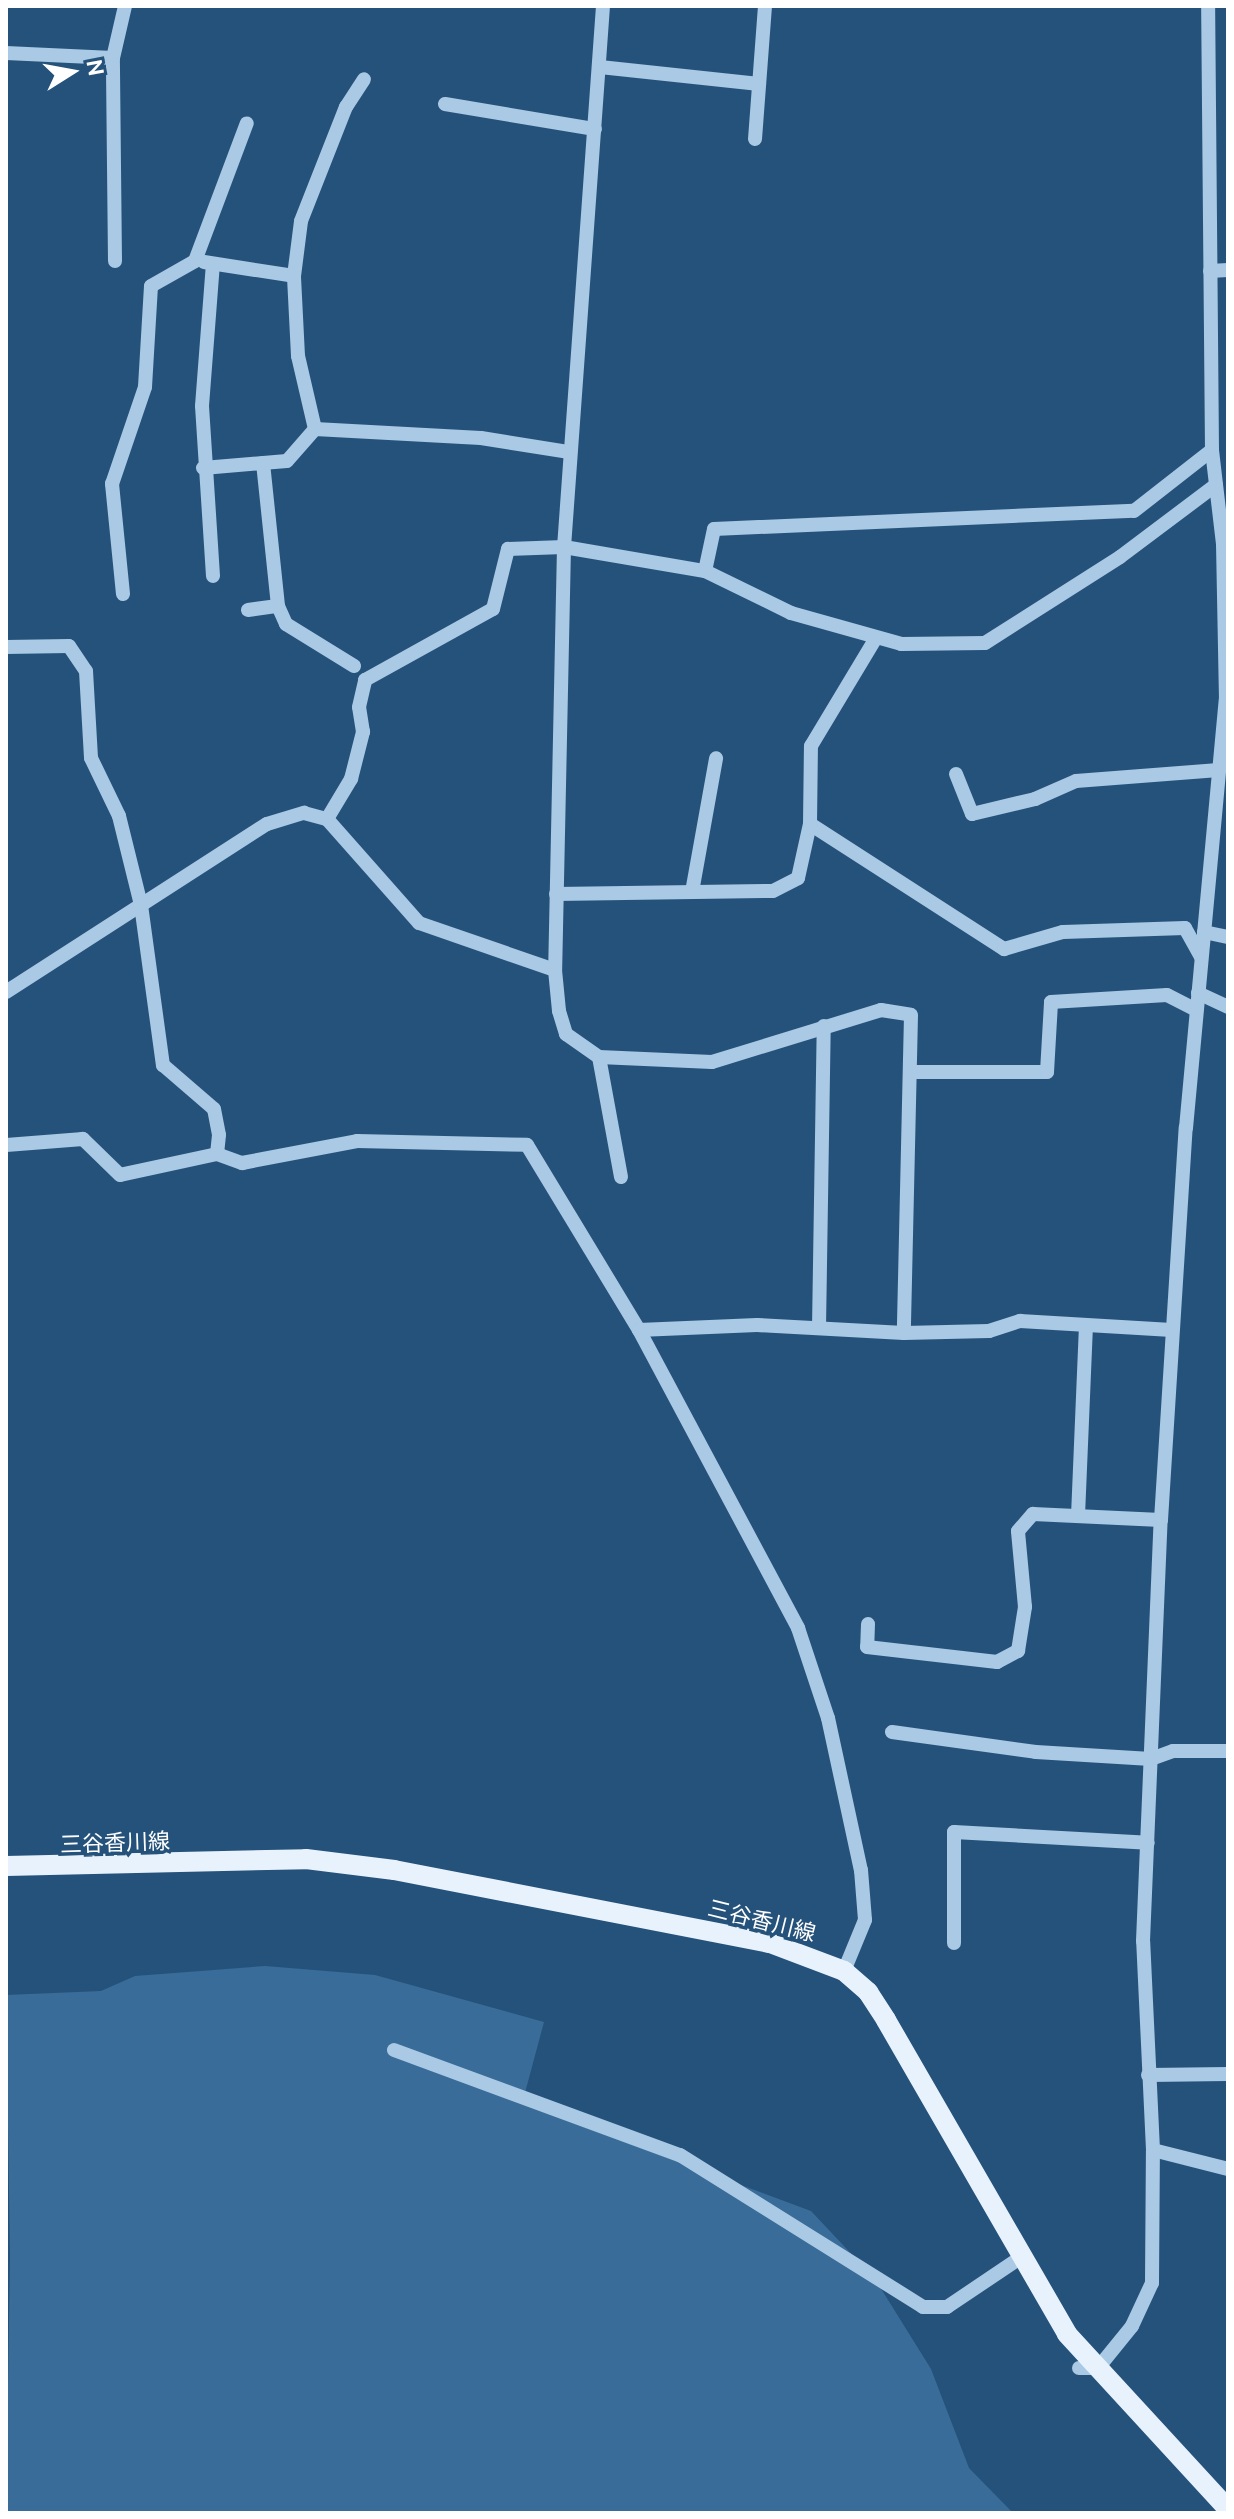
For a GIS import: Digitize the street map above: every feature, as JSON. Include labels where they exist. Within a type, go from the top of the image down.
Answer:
[{"type":"main road","name":"三谷香川線","points":[[6,1866],[320,1860],[394,1870],[770,1943],[844,1971],[868,1992],[886,2020],[1020,2258],[1089,2368],[1228,2509]]},
{"type":"street","points":[[115,261],[113,58],[125,6]]},
{"type":"street","points":[[603,6],[568,452],[564,547],[555,970],[566,1034],[599,1057],[712,1062],[881,1010],[911,1015],[904,1333]]},
{"type":"street","points":[[755,139],[765,6]]},
{"type":"street","points":[[1089,2368],[1151,2295],[1153,2150],[1143,1941],[1161,1520],[1196,1010],[1222,792],[1219,770],[1226,700],[1223,544],[1216,485],[1221,469],[1212,450],[1208,6]]},
{"type":"street","points":[[6,53],[113,58]]},
{"type":"street","points":[[600,67],[759,84]]},
{"type":"street","points":[[315,429],[298,356],[294,276],[301,221],[346,107],[364,79]]},
{"type":"street","points":[[445,104],[595,129]]},
{"type":"street","points":[[195,261],[247,123]]},
{"type":"street","points":[[123,594],[112,484],[145,387],[151,286],[195,261],[294,276]]},
{"type":"street","points":[[213,264],[202,406],[203,468],[213,576]]},
{"type":"street","points":[[1210,271],[1228,270]]},
{"type":"street","points":[[315,429],[481,438],[568,452]]},
{"type":"street","points":[[203,468],[287,461],[315,429]]},
{"type":"street","points":[[705,571],[714,529],[1134,511],[1212,450]]},
{"type":"street","points":[[263,463],[278,606],[286,624],[354,666]]},
{"type":"street","points":[[327,819],[351,779],[363,732],[359,707],[365,680],[493,609],[508,549],[564,547],[705,571],[791,613],[901,644],[985,643],[1120,557],[1216,485]]},
{"type":"street","points":[[248,610],[278,606]]},
{"type":"street","points":[[556,894],[773,891],[798,878],[810,824],[811,746],[876,638]]},
{"type":"street","points":[[6,647],[69,646],[86,671],[91,758],[119,816],[141,905],[163,1065],[214,1109],[217,1154]]},
{"type":"street","points":[[692,892],[716,758]]},
{"type":"street","points":[[956,774],[972,814],[1035,799],[1076,781],[1219,770]]},
{"type":"street","points":[[6,992],[267,824],[304,813],[327,819],[419,923],[555,970]]},
{"type":"street","points":[[810,824],[1004,949],[1063,932],[1185,928],[1201,957]]},
{"type":"street","points":[[1204,932],[1228,937]]},
{"type":"street","points":[[1198,993],[1228,1007]]},
{"type":"street","points":[[910,1072],[1047,1072],[1051,1002],[1167,995],[1196,1010]]},
{"type":"street","points":[[819,1328],[824,1026]]},
{"type":"street","points":[[599,1057],[621,1177]]},
{"type":"street","points":[[6,1145],[83,1139],[120,1175],[217,1154],[242,1163],[357,1141],[527,1145],[639,1330],[798,1628],[828,1718],[861,1870],[865,1920],[844,1971]]},
{"type":"street","points":[[639,1330],[757,1325],[904,1333],[989,1331],[1020,1321],[1172,1330]]},
{"type":"street","points":[[1078,1516],[1086,1326]]},
{"type":"street","points":[[868,1624],[867,1647],[997,1662],[1018,1651],[1025,1607],[1018,1531],[1033,1514],[1161,1520]]},
{"type":"street","points":[[892,1732],[1036,1752],[1151,1759],[1173,1751],[1228,1751]]},
{"type":"street","points":[[954,1943],[954,1832],[1148,1843]]},
{"type":"street","points":[[394,2050],[680,2155],[923,2307],[947,2307],[1020,2258]]},
{"type":"street","points":[[1148,2075],[1228,2074]]},
{"type":"street","points":[[1153,2150],[1228,2169]]},
{"type":"shaded area","points":[[265,1966],[375,1975],[544,2022],[522,2104],[811,2211],[875,2279],[931,2369],[969,2468],[1013,2513],[6,2513],[10,2257],[6,1995],[101,1991],[135,1976]]}]
